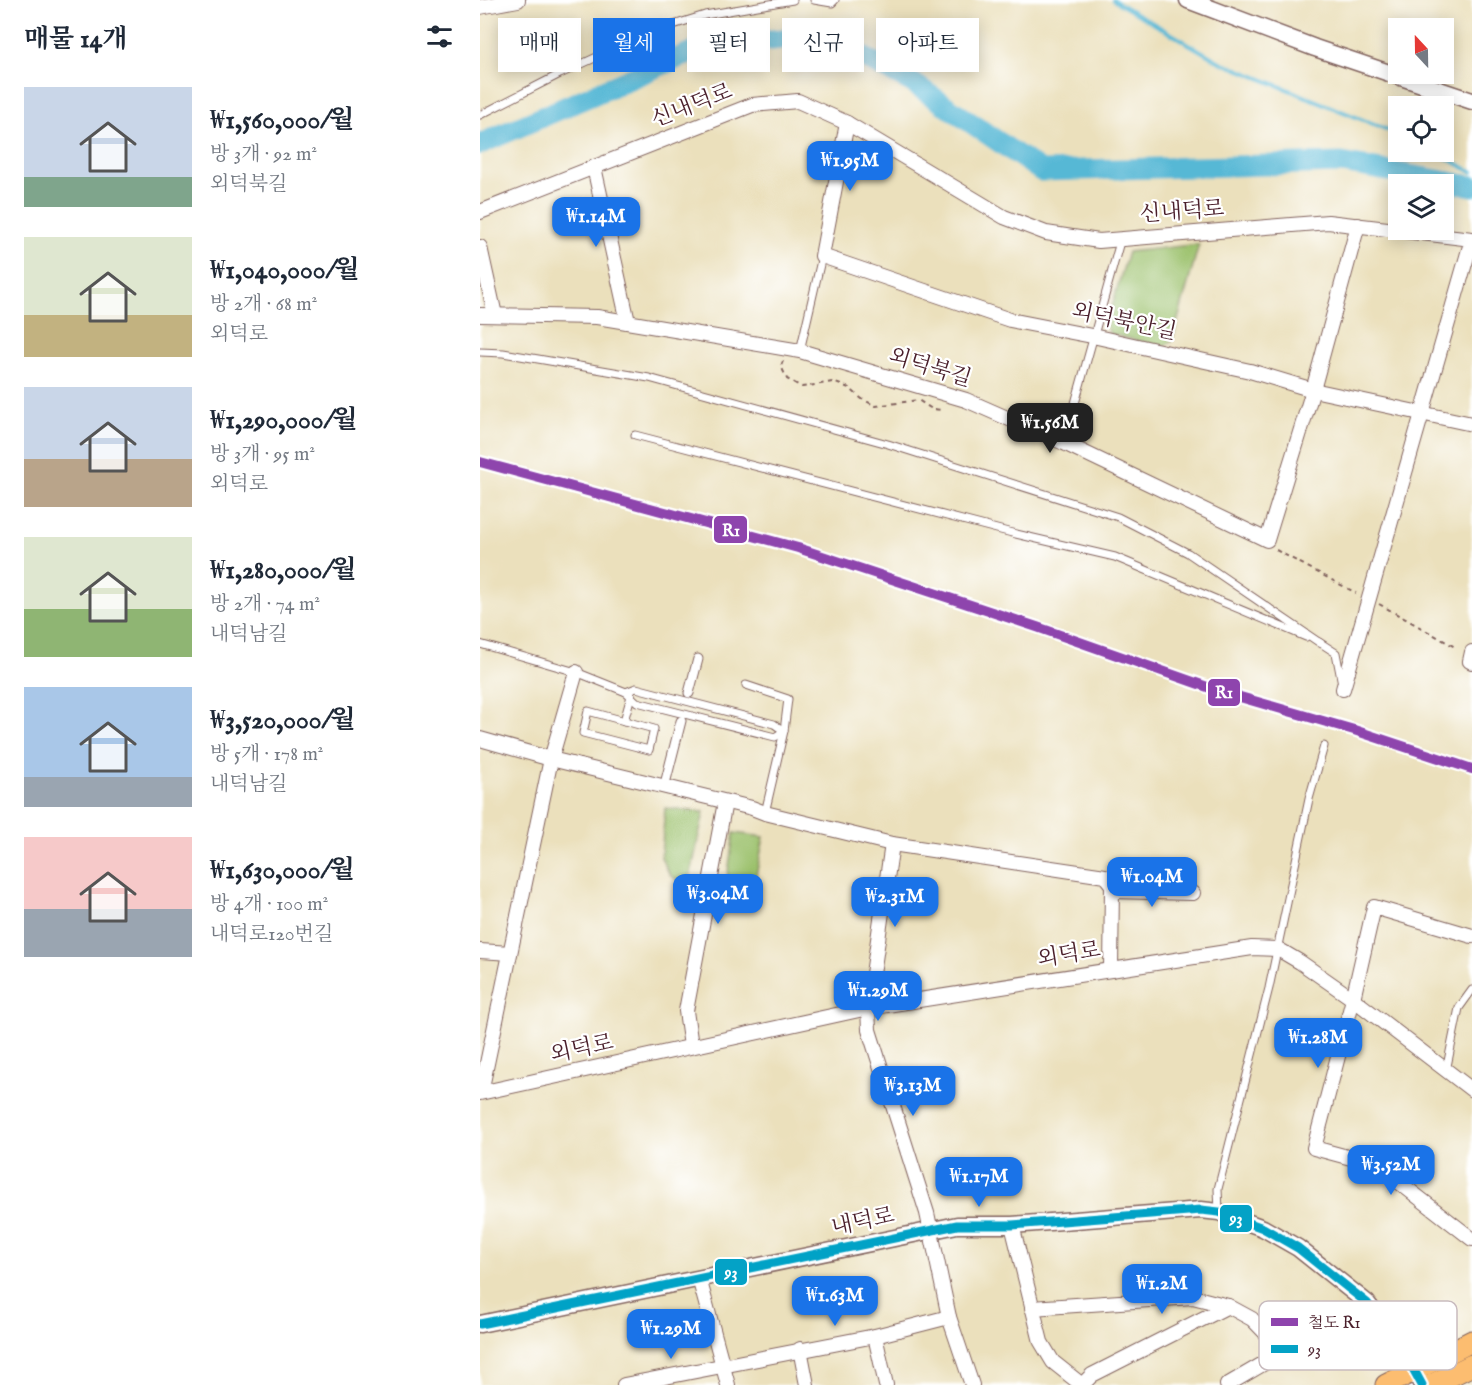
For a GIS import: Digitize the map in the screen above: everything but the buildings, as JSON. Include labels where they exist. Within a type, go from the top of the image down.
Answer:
[{"type":"main road","points":[[1457,1351],[1472,1341]]},
{"type":"main road","points":[[1432,1385],[1472,1365]]},
{"type":"main road","points":[[1386,1385],[1418,1378]]},
{"type":"street","points":[[480,7],[518,0]]},
{"type":"street","points":[[1188,0],[1315,48],[1472,101]]},
{"type":"street","name":"신내덕로","points":[[480,212],[752,105],[798,101],[847,123],[1004,217],[1047,233],[1099,241],[1328,222],[1472,239],[1343,689]]},
{"type":"street","points":[[822,256],[847,123]]},
{"type":"street","points":[[594,167],[628,322]]},
{"type":"street","name":"외덕북길","points":[[480,315],[597,317],[800,351],[966,400],[1064,443],[1267,540],[1313,390],[1358,225]]},
{"type":"street","points":[[480,247],[495,315]]},
{"type":"street","name":"외덕북안길","points":[[822,256],[1010,320],[1094,336],[1250,371],[1313,390],[1472,424]]},
{"type":"street","points":[[1472,652],[1470,661],[1472,662]]},
{"type":"street","points":[[689,693],[698,659]]},
{"type":"street","name":"외덕로","points":[[576,672],[550,759],[481,1092],[868,1008],[1252,948],[1278,949]]},
{"type":"street","points":[[666,780],[681,721]]},
{"type":"street","points":[[480,740],[892,844],[1105,876],[1112,885],[1111,970]]},
{"type":"street","points":[[692,1047],[686,1011],[725,802]]},
{"type":"street","points":[[892,844],[868,1008],[868,1030],[931,1231],[949,1317],[972,1385]]},
{"type":"street","points":[[1112,891],[1193,893]]},
{"type":"street","points":[[1472,936],[1374,907],[1353,999],[1314,1148],[1377,1165],[1472,1239]]},
{"type":"street","points":[[1278,949],[1353,999],[1472,1090]]},
{"type":"street","points":[[480,951],[510,952]]},
{"type":"street","name":"내덕로","points":[[480,1324],[957,1225],[1012,1225],[1201,1210],[1219,1212],[1263,1228],[1298,1248],[1364,1301]]},
{"type":"street","points":[[1012,1225],[1041,1342],[1053,1362],[1082,1385],[1092,1375],[1228,1306]]},
{"type":"street","points":[[699,1278],[728,1385]]},
{"type":"street","points":[[1032,1308],[1193,1297],[1228,1306],[1252,1320],[1259,1327]]},
{"type":"street","points":[[624,1385],[646,1383],[800,1349],[875,1336],[949,1317]]},
{"type":"street","points":[[875,1336],[886,1385]]},
{"type":"street","points":[[800,1349],[807,1385]]},
{"type":"street","points":[[1227,1385],[1259,1366]]},
{"type":"lane","points":[[480,116],[560,74],[651,32],[705,15],[793,0]]},
{"type":"lane","points":[[814,0],[832,3],[835,0]]},
{"type":"lane","points":[[1064,443],[1121,238]]},
{"type":"lane","points":[[800,351],[822,256]]},
{"type":"lane","points":[[480,352],[503,353],[649,378],[888,444],[1118,517],[1188,553],[1336,653],[1343,689]]},
{"type":"lane","points":[[634,435],[1016,534],[1115,557],[1320,643]]},
{"type":"lane","points":[[480,644],[576,672],[628,694],[637,702],[775,737],[784,731]]},
{"type":"lane","points":[[746,685],[788,699],[784,731],[765,813]]},
{"type":"lane","points":[[624,721],[628,694],[636,688],[774,724],[784,731]]},
{"type":"lane","points":[[588,711],[624,721],[654,729],[649,750],[583,733],[588,711]]},
{"type":"lane","points":[[1219,1212],[1218,1189],[1278,949],[1309,799],[1323,746]]},
{"type":"lane","points":[[1446,1071],[1459,1008],[1472,990]]},
{"type":"path","points":[[784,358],[781,366],[787,380],[802,387],[833,382],[849,388],[862,399],[876,406],[918,400],[932,409],[942,410]]},
{"type":"path","points":[[1276,550],[1356,593]]},
{"type":"path","points":[[1377,603],[1457,648]]},
{"type":"green space","points":[[1199,244],[1172,341],[1163,347],[1110,334],[1106,326],[1128,252]]},
{"type":"green space","points":[[665,808],[704,812],[688,887],[670,875],[661,857]]},
{"type":"green space","points":[[734,833],[764,837],[754,885],[741,894],[725,891]]},
{"type":"waterway","points":[[1113,0],[1220,62],[1388,130]]},
{"type":"waterway","points":[[480,144],[703,47],[821,35],[913,83],[1041,171],[1342,163],[1472,186]]},
{"type":"waterway","points":[[1454,162],[1472,172]]},
{"type":"rail line","name":"R1","points":[[480,462],[798,548],[1037,627],[1216,690],[1354,730],[1472,769]]},
{"type":"transit line","name":"93","points":[[480,1324],[957,1225],[1012,1225],[1201,1210],[1219,1212],[1263,1228],[1298,1248],[1364,1301]]},
{"type":"transit line","name":"93","points":[[1414,1370],[1422,1385]]}]
